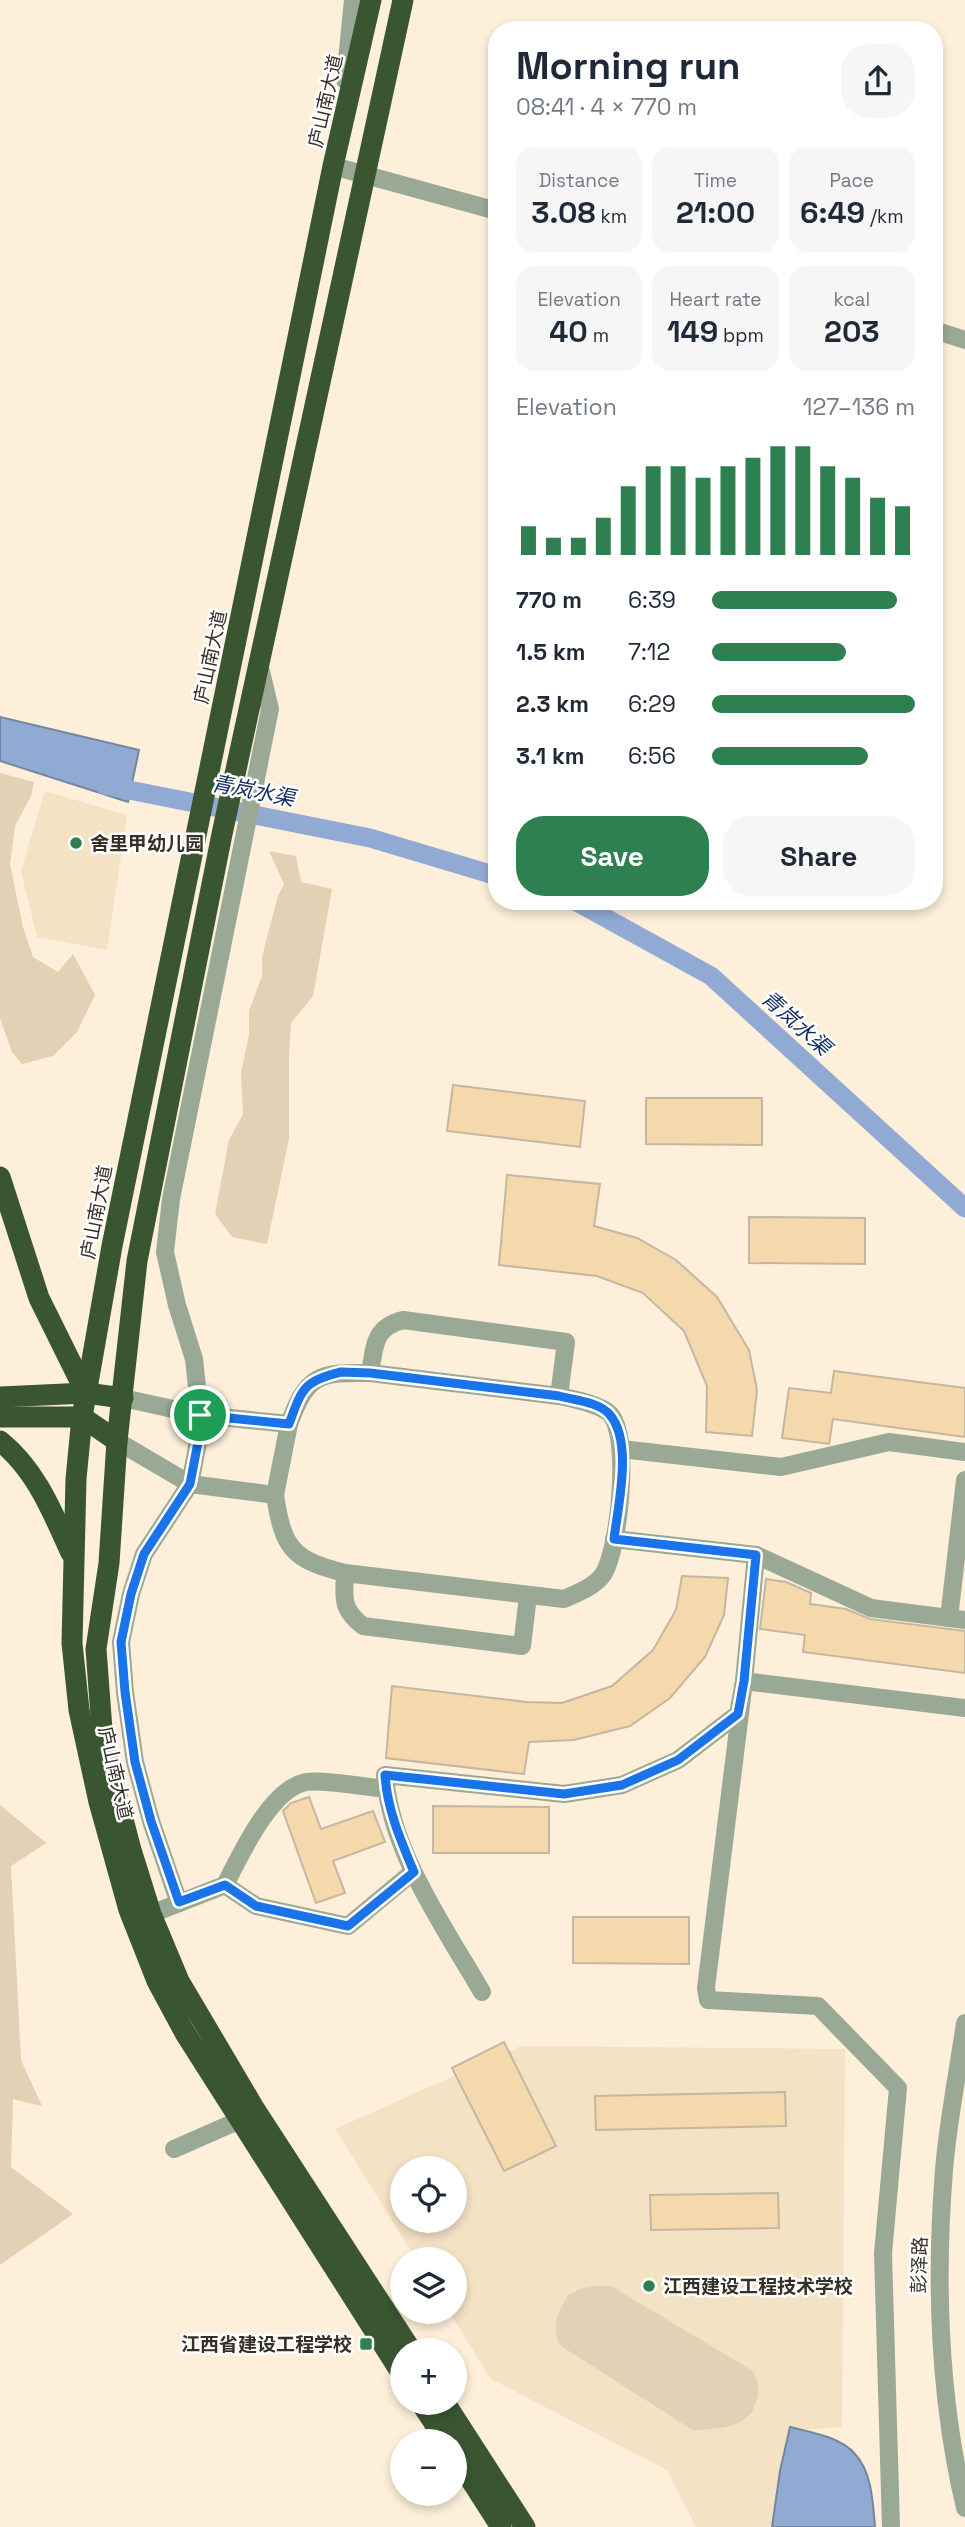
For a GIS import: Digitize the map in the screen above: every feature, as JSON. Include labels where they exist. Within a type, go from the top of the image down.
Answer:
[{"type":"highway","name":"庐山南大道","points":[[371,0],[333,166],[112,1246],[82,1417],[76,1479],[72,1643],[79,1710],[99,1802],[129,1910],[157,1981],[185,2033],[390,2355]]},
{"type":"highway","name":"庐山南大道","points":[[403,0],[259,663],[246,773],[222,834],[137,1261],[117,1441],[109,1563],[96,1649],[103,1742],[150,1913],[179,1981],[254,2108],[403,2338]]},
{"type":"highway","points":[[0,1177],[39,1298],[86,1392]]},
{"type":"highway","points":[[0,1397],[86,1392],[123,1398]]},
{"type":"highway","points":[[0,1417],[82,1417],[117,1441]]},
{"type":"highway","points":[[0,1441],[16,1453],[42,1488],[73,1556]]},
{"type":"highway","points":[[453,2415],[525,2527]]},
{"type":"highway","points":[[467,2474],[501,2527]]},
{"type":"street","points":[[338,145],[353,0]]},
{"type":"street","points":[[333,166],[488,209]]},
{"type":"street","points":[[943,333],[965,340]]},
{"type":"street","points":[[179,1902],[151,1821],[135,1762],[121,1642],[131,1594],[144,1554],[190,1484],[199,1437],[200,1415],[194,1359],[177,1305],[165,1252],[170,1199],[240,853],[246,773]]},
{"type":"street","points":[[370,1373],[377,1335],[389,1324],[403,1320],[566,1342],[559,1396]]},
{"type":"street","points":[[341,1372],[370,1373],[559,1396],[589,1403],[610,1414],[621,1437],[622,1473],[614,1539],[604,1573],[586,1589],[564,1599],[345,1573],[315,1566],[295,1552],[280,1528],[275,1495],[289,1424],[300,1396],[315,1378],[341,1372]]},
{"type":"street","points":[[123,1398],[200,1415],[289,1424]]},
{"type":"street","points":[[117,1441],[190,1484],[275,1495]]},
{"type":"street","points":[[621,1449],[781,1467],[889,1442],[965,1452]]},
{"type":"street","points":[[614,1539],[756,1555],[871,1608],[957,1619],[965,1480]]},
{"type":"street","points":[[756,1555],[744,1681],[706,1989],[708,2000],[818,2006],[898,2088],[883,2253],[891,2527]]},
{"type":"street","points":[[345,1573],[344,1602],[350,1616],[363,1626],[522,1646],[528,1596]]},
{"type":"street","points":[[744,1681],[965,1708]]},
{"type":"street","points":[[482,1992],[414,1872],[396,1827],[385,1775],[564,1794],[622,1785],[678,1760],[738,1714],[744,1681]]},
{"type":"street","points":[[150,1913],[225,1885],[254,1828],[290,1787],[307,1782],[386,1789]]},
{"type":"street","points":[[225,1885],[256,1906],[348,1926],[414,1872]]},
{"type":"street","name":"彭泽路","points":[[965,2023],[944,2169],[939,2300],[957,2416],[953,2458],[965,2508]]},
{"type":"street","points":[[174,2149],[240,2120]]},
{"type":"shaded area","points":[[0,773],[34,782],[31,796],[15,826],[10,864],[23,927],[33,957],[58,972],[73,954],[95,995],[77,1032],[53,1056],[22,1064],[12,1052],[0,1018]]},
{"type":"shaded area","name":"舍里甲幼儿园","points":[[45,791],[127,815],[107,950],[37,937],[21,871]]},
{"type":"shaded area","points":[[269,851],[296,856],[301,882],[332,889],[313,996],[291,1023],[289,1139],[267,1244],[232,1237],[215,1214],[229,1140],[243,1114],[241,1073],[249,1035],[249,1011],[262,976],[266,941],[278,896],[284,884]]},
{"type":"shaded area","points":[[0,1805],[46,1843],[11,1866],[21,2060],[42,2106],[13,2099],[11,2167],[73,2214],[0,2265]]},
{"type":"shaded area","name":"江西建设工程技术学校","points":[[521,2046],[845,2049],[842,2427],[798,2430],[783,2527],[696,2527],[667,2470],[491,2379],[457,2324],[467,2324],[467,2247],[409,2247],[400,2233],[467,2233],[467,2156],[390,2156],[390,2217],[335,2129]]},
{"type":"shaded area","points":[[611,2286],[753,2371],[758,2384],[758,2396],[752,2412],[741,2422],[726,2427],[694,2431],[561,2346],[556,2326],[558,2314],[568,2295],[582,2288]]},
{"type":"water","points":[[0,717],[139,750],[128,802],[0,761]]},
{"type":"water","points":[[790,2427],[834,2439],[849,2448],[861,2461],[868,2479],[875,2527],[772,2527]]},
{"type":"building","points":[[453,1085],[585,1101],[580,1147],[447,1131]]},
{"type":"building","points":[[646,1098],[762,1098],[762,1145],[646,1144]]},
{"type":"building","points":[[507,1175],[600,1184],[594,1226],[637,1238],[676,1260],[717,1297],[749,1350],[757,1390],[752,1436],[706,1432],[707,1386],[684,1331],[643,1293],[597,1276],[499,1265]]},
{"type":"building","points":[[749,1217],[865,1218],[865,1264],[749,1263]]},
{"type":"building","points":[[834,1371],[965,1388],[965,1437],[833,1419],[829,1444],[782,1438],[789,1388],[831,1393]]},
{"type":"building","points":[[682,1576],[728,1578],[724,1615],[705,1657],[670,1698],[630,1726],[574,1740],[529,1742],[524,1774],[386,1758],[392,1686],[527,1702],[562,1703],[612,1686],[653,1650],[676,1610]]},
{"type":"building","points":[[766,1579],[786,1582],[811,1593],[810,1604],[846,1609],[870,1619],[965,1631],[965,1673],[803,1652],[805,1635],[760,1629]]},
{"type":"building","points":[[309,1797],[321,1829],[373,1811],[385,1842],[333,1861],[345,1893],[316,1903],[283,1811],[291,1803]]},
{"type":"building","points":[[433,1806],[549,1807],[549,1853],[433,1853]]},
{"type":"building","points":[[573,1917],[689,1917],[689,1964],[573,1963]]},
{"type":"building","points":[[504,2042],[556,2146],[504,2171],[452,2068]]},
{"type":"building","points":[[785,2092],[786,2126],[596,2130],[595,2096]]},
{"type":"building","points":[[778,2193],[779,2228],[651,2230],[650,2195]]},
{"type":"waterway","name":"青岚水渠","points":[[104,785],[370,838],[488,873]]},
{"type":"waterway","name":"青岚水渠","points":[[591,910],[711,976],[965,1208]]},
{"type":"place","name":"舍里甲幼儿园","points":[[76,843]]},
{"type":"place","name":"江西建设工程技术学校","points":[[649,2286]]},
{"type":"place","name":"江西省建设工程学校","points":[[366,2344]]},
{"type":"route","points":[[341,1372],[370,1373],[559,1396],[589,1403],[610,1414],[621,1437],[622,1473],[614,1539],[756,1555],[744,1681],[738,1714],[678,1760],[622,1785],[564,1794],[385,1775],[396,1827],[414,1872],[348,1926],[256,1906],[225,1885],[179,1902],[151,1821],[135,1762],[121,1642],[131,1594],[144,1554],[190,1484],[199,1437],[200,1415],[289,1424],[300,1396],[315,1378],[341,1372]]}]
